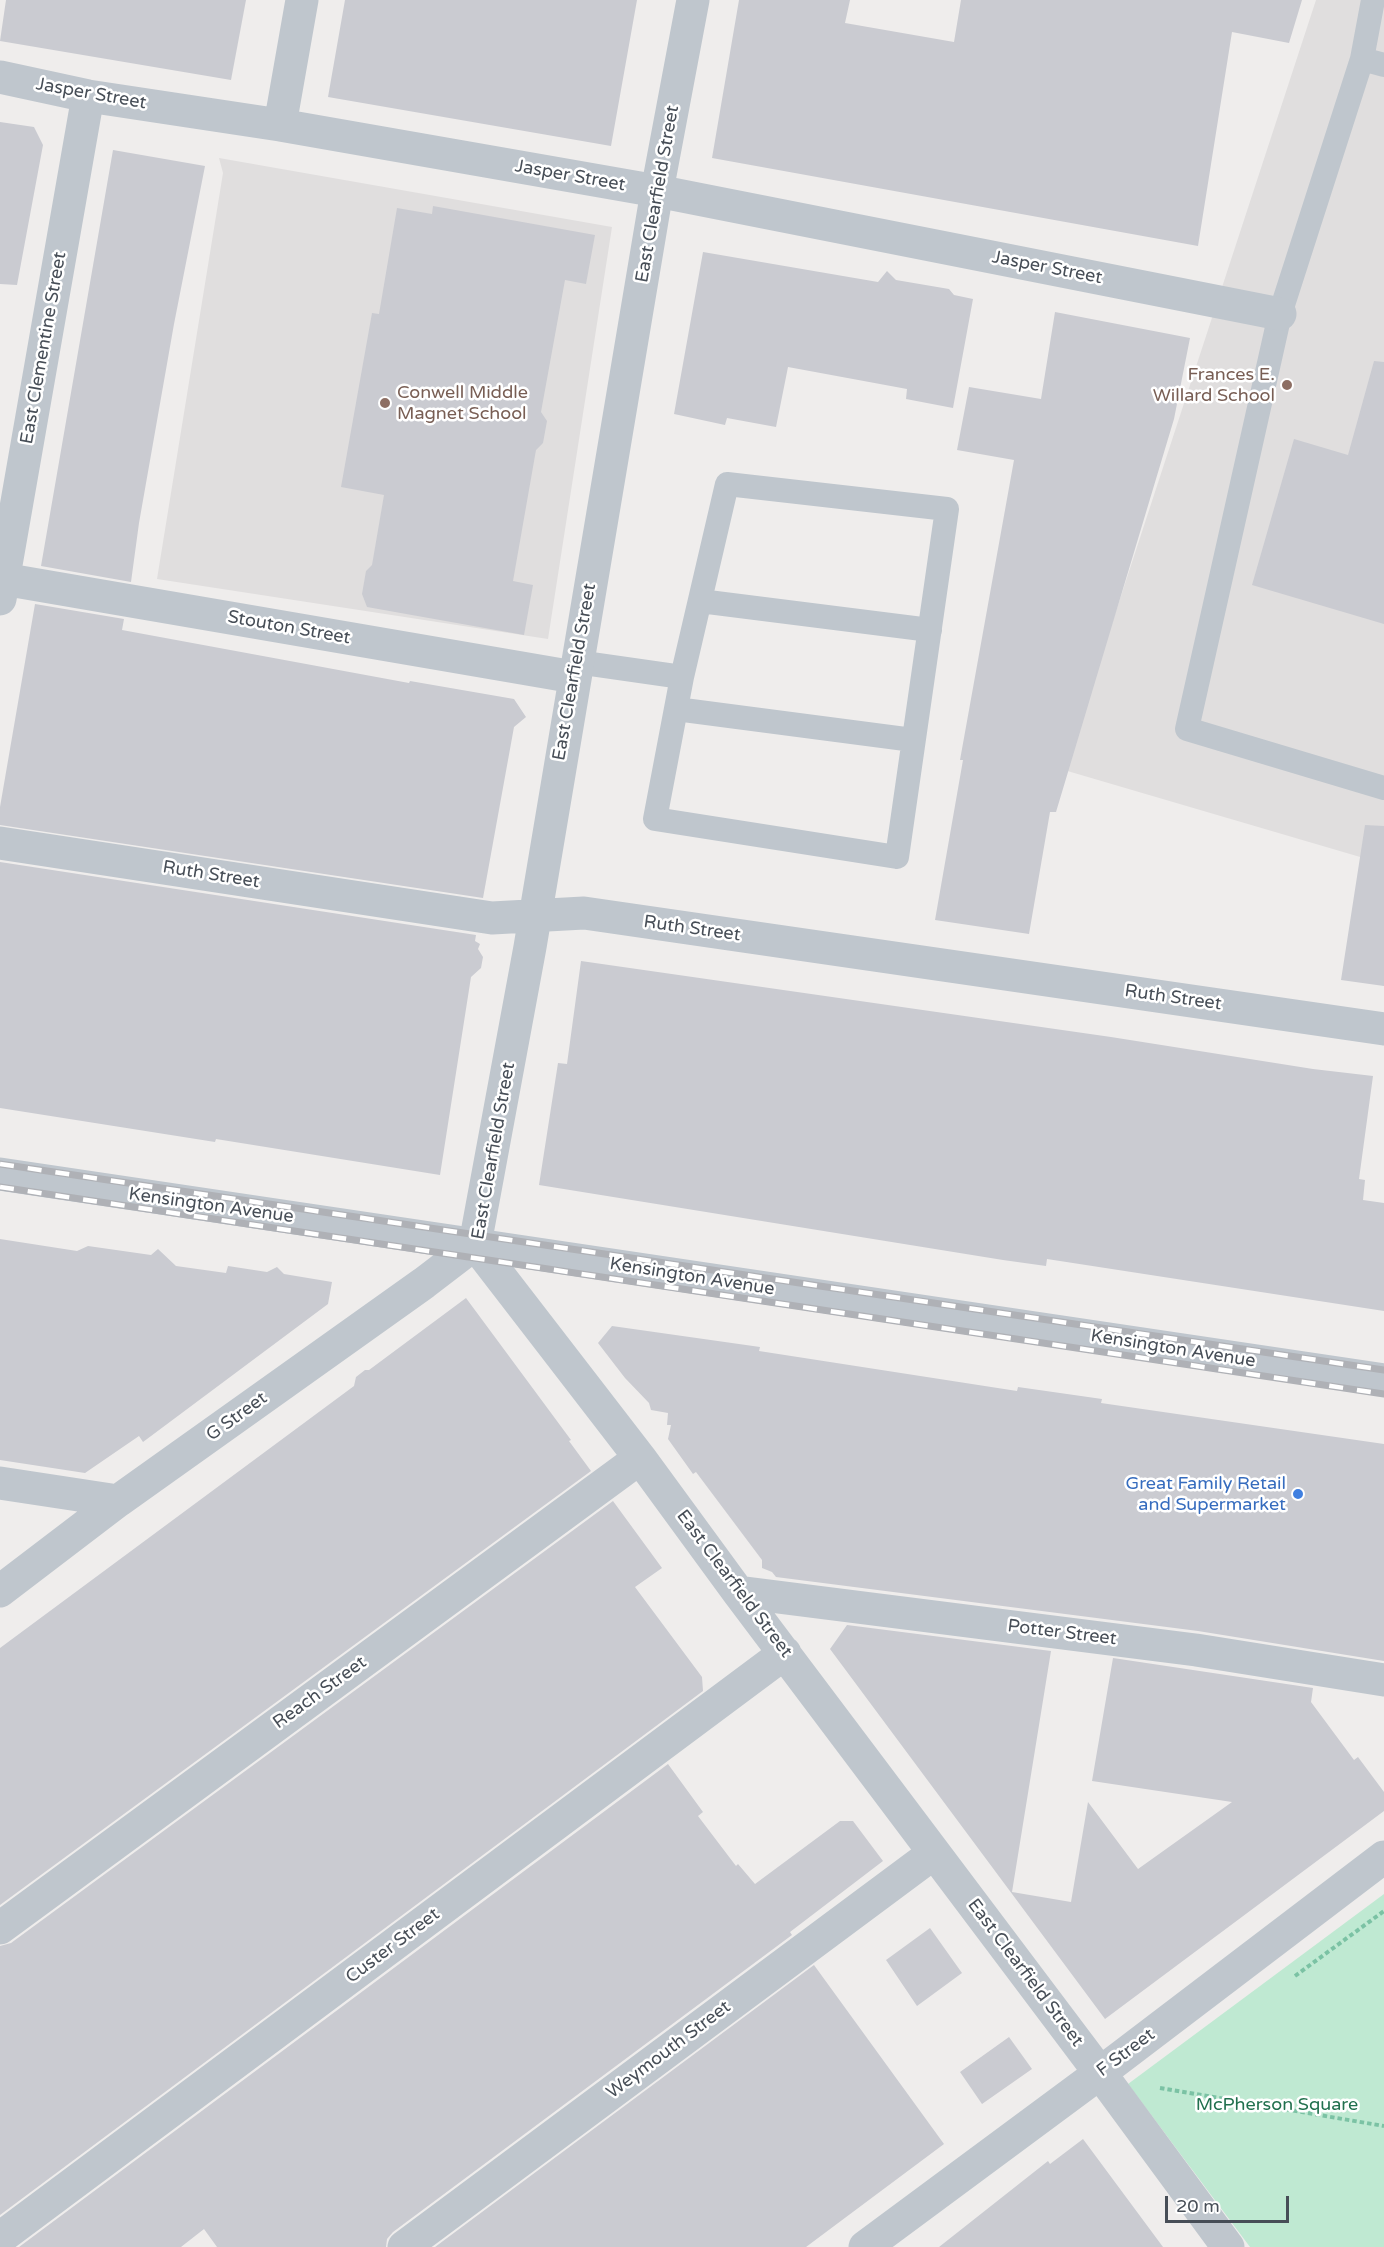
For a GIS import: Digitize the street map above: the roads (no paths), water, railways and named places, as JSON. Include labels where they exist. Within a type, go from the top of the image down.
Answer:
[{"type":"street","points":[[280,125],[302,0]]},
{"type":"street","name":"East Clearfield Street","points":[[693,0],[657,191],[535,915],[475,1244],[640,1458],[1228,2247]]},
{"type":"street","name":"Jasper Street","points":[[0,77],[88,96],[280,125],[657,191],[1280,314]]},
{"type":"street","name":"East Clementine Street","points":[[2,589],[88,96]]},
{"type":"street","name":"Stouton Street","points":[[2,589],[575,670]]},
{"type":"street","name":"Ruth Street","points":[[0,843],[492,918],[584,913],[1384,1029]]},
{"type":"street","name":"Kensington Avenue","points":[[0,1174],[1384,1380]]},
{"type":"street","name":"G Street","points":[[0,1591],[118,1501],[412,1292],[475,1244]]},
{"type":"street","name":"Reach Street","points":[[0,1928],[640,1458]]},
{"type":"street","points":[[0,1483],[118,1501]]},
{"type":"street","name":"Potter Street","points":[[738,1592],[1196,1650],[1384,1680]]},
{"type":"street","name":"Custer Street","points":[[0,2238],[785,1653]]},
{"type":"street","name":"Weymouth Street","points":[[404,2247],[934,1853]]},
{"type":"street","name":"F Street","points":[[877,2244],[1384,1857]]},
{"type":"lane","points":[[1373,0],[1373,62],[1280,314],[1187,729],[1384,788]]},
{"type":"lane","points":[[727,484],[947,509],[897,857],[655,819],[682,677],[700,601],[727,484]]},
{"type":"lane","points":[[700,601],[930,630]]},
{"type":"lane","points":[[575,670],[682,677]]},
{"type":"lane","points":[[676,709],[913,740]]},
{"type":"railway","points":[[0,1164],[1384,1370]]},
{"type":"railway","points":[[0,1187],[1384,1394]]},
{"type":"place","name":"Frances E. Willard School","points":[[1287,385]]},
{"type":"place","name":"Conwell Middle Magnet School","points":[[385,403]]},
{"type":"place","name":"Great Family Retail and Supermarket","points":[[1298,1494]]},
{"type":"park label","name":"McPherson Square","points":[[1277,2105]]}]
